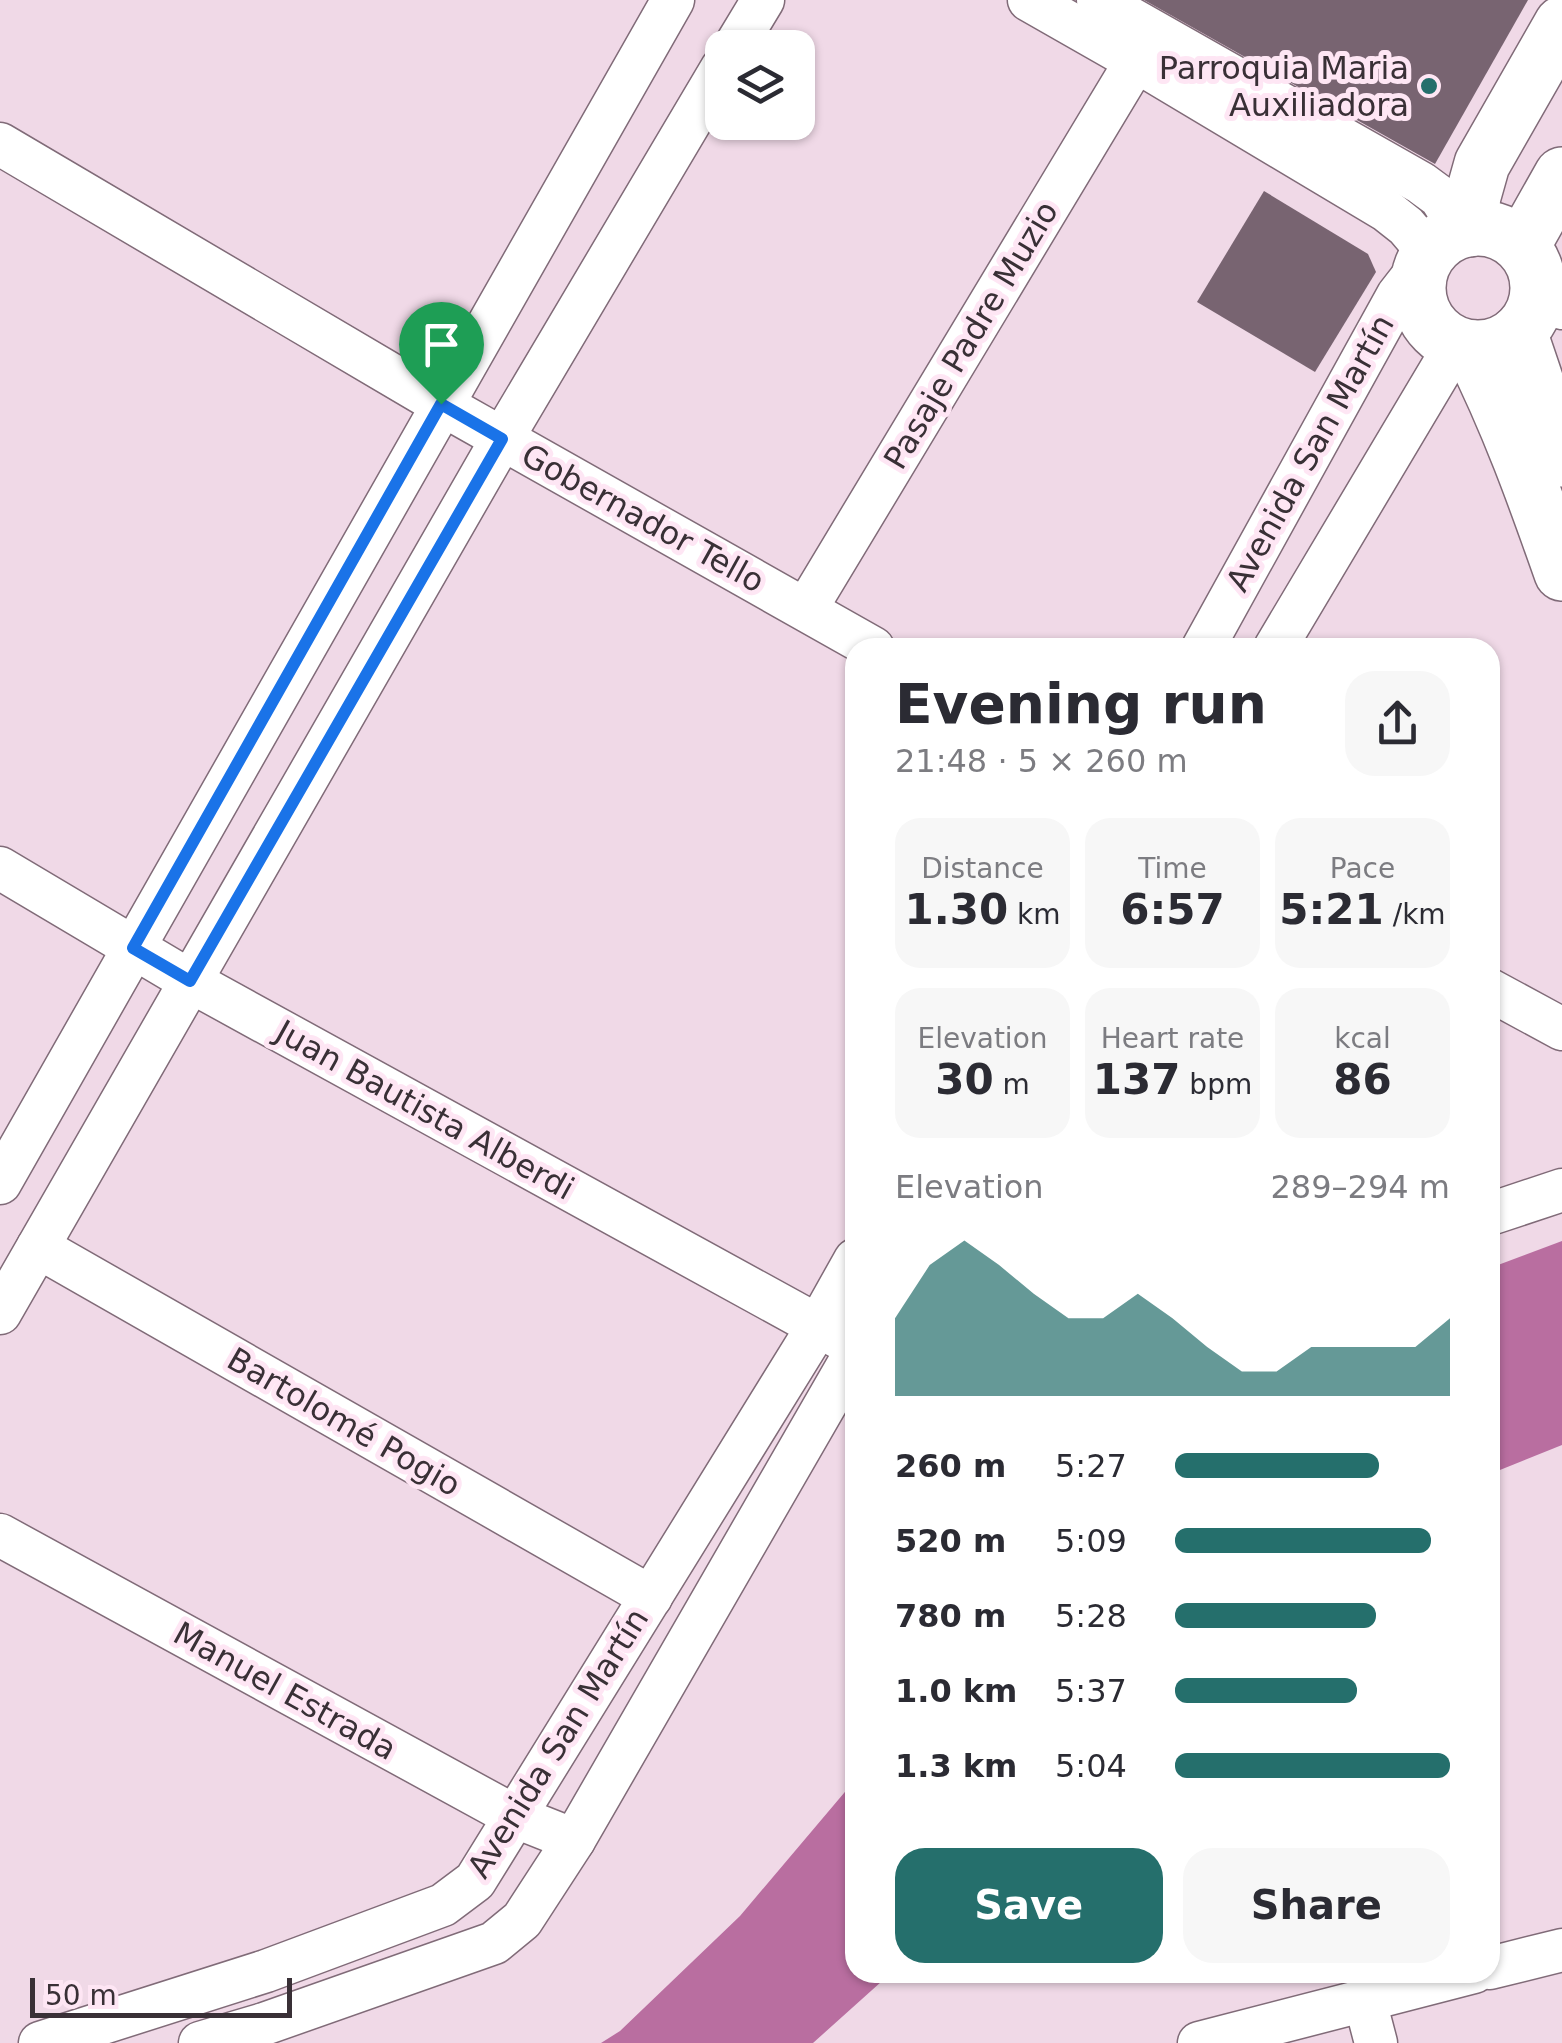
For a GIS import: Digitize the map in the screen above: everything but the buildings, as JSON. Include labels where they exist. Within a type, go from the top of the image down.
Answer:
[{"type":"main road","name":"Avenida San Martín","points":[[1562,24],[1482,164],[1474,196],[1418,292],[1429,323],[1441,335],[1511,312],[1562,175]]},
{"type":"main road","points":[[1446,244],[1493,230],[1509,236],[1511,312],[1498,401],[1562,573]]},
{"type":"main road","points":[[1511,312],[1562,459]]},
{"type":"street","points":[[0,1183],[673,0]]},
{"type":"street","points":[[745,30],[763,0]]},
{"type":"street","points":[[1029,0],[1387,211],[1406,226],[1446,244]]},
{"type":"street","points":[[1098,0],[1420,182],[1440,197],[1446,244]]},
{"type":"street","name":"Pasaje Padre Muzio","points":[[806,609],[1136,61]]},
{"type":"street","points":[[0,1312],[502,439],[705,97]]},
{"type":"street","name":"Gobernador Tello","points":[[0,144],[441,404],[856,638]]},
{"type":"street","name":"Avenida San Martín","points":[[1208,638],[1398,295],[1446,244]]},
{"type":"street","name":"Avenida San Martín","points":[[1282,638],[1511,312]]},
{"type":"street","name":"Juan Bautista Alberdi","points":[[0,868],[190,981],[845,1343]]},
{"type":"street","points":[[1500,995],[1562,1029]]},
{"type":"street","points":[[1500,1211],[1562,1190]]},
{"type":"street","name":"Bartolomé Pogio","points":[[38,1247],[651,1597]]},
{"type":"street","name":"Avenida San Martín","points":[[40,2043],[266,1972],[443,1905],[476,1881],[845,1278]]},
{"type":"street","name":"Avenida San Martín","points":[[200,2043],[494,1943],[522,1920],[574,1840],[845,1366]]},
{"type":"street","name":"Manuel Estrada","points":[[0,1534],[516,1818],[574,1840]]},
{"type":"street","points":[[1500,1966],[1562,1950]]},
{"type":"street","points":[[1199,2043],[1431,1983]]},
{"type":"street","points":[[1365,2000],[1376,2043]]},
{"type":"shaded area","points":[[1562,1241],[1562,1445],[1500,1470],[1500,1264]]},
{"type":"shaded area","points":[[845,1792],[845,1983],[880,1983],[813,2043],[601,2043],[620,2031],[740,1916]]},
{"type":"place","name":"Parroquia Maria Auxiliadora","points":[[1429,86]]},
{"type":"route","points":[[441,404],[502,439],[190,981],[133,948],[441,404]]}]
